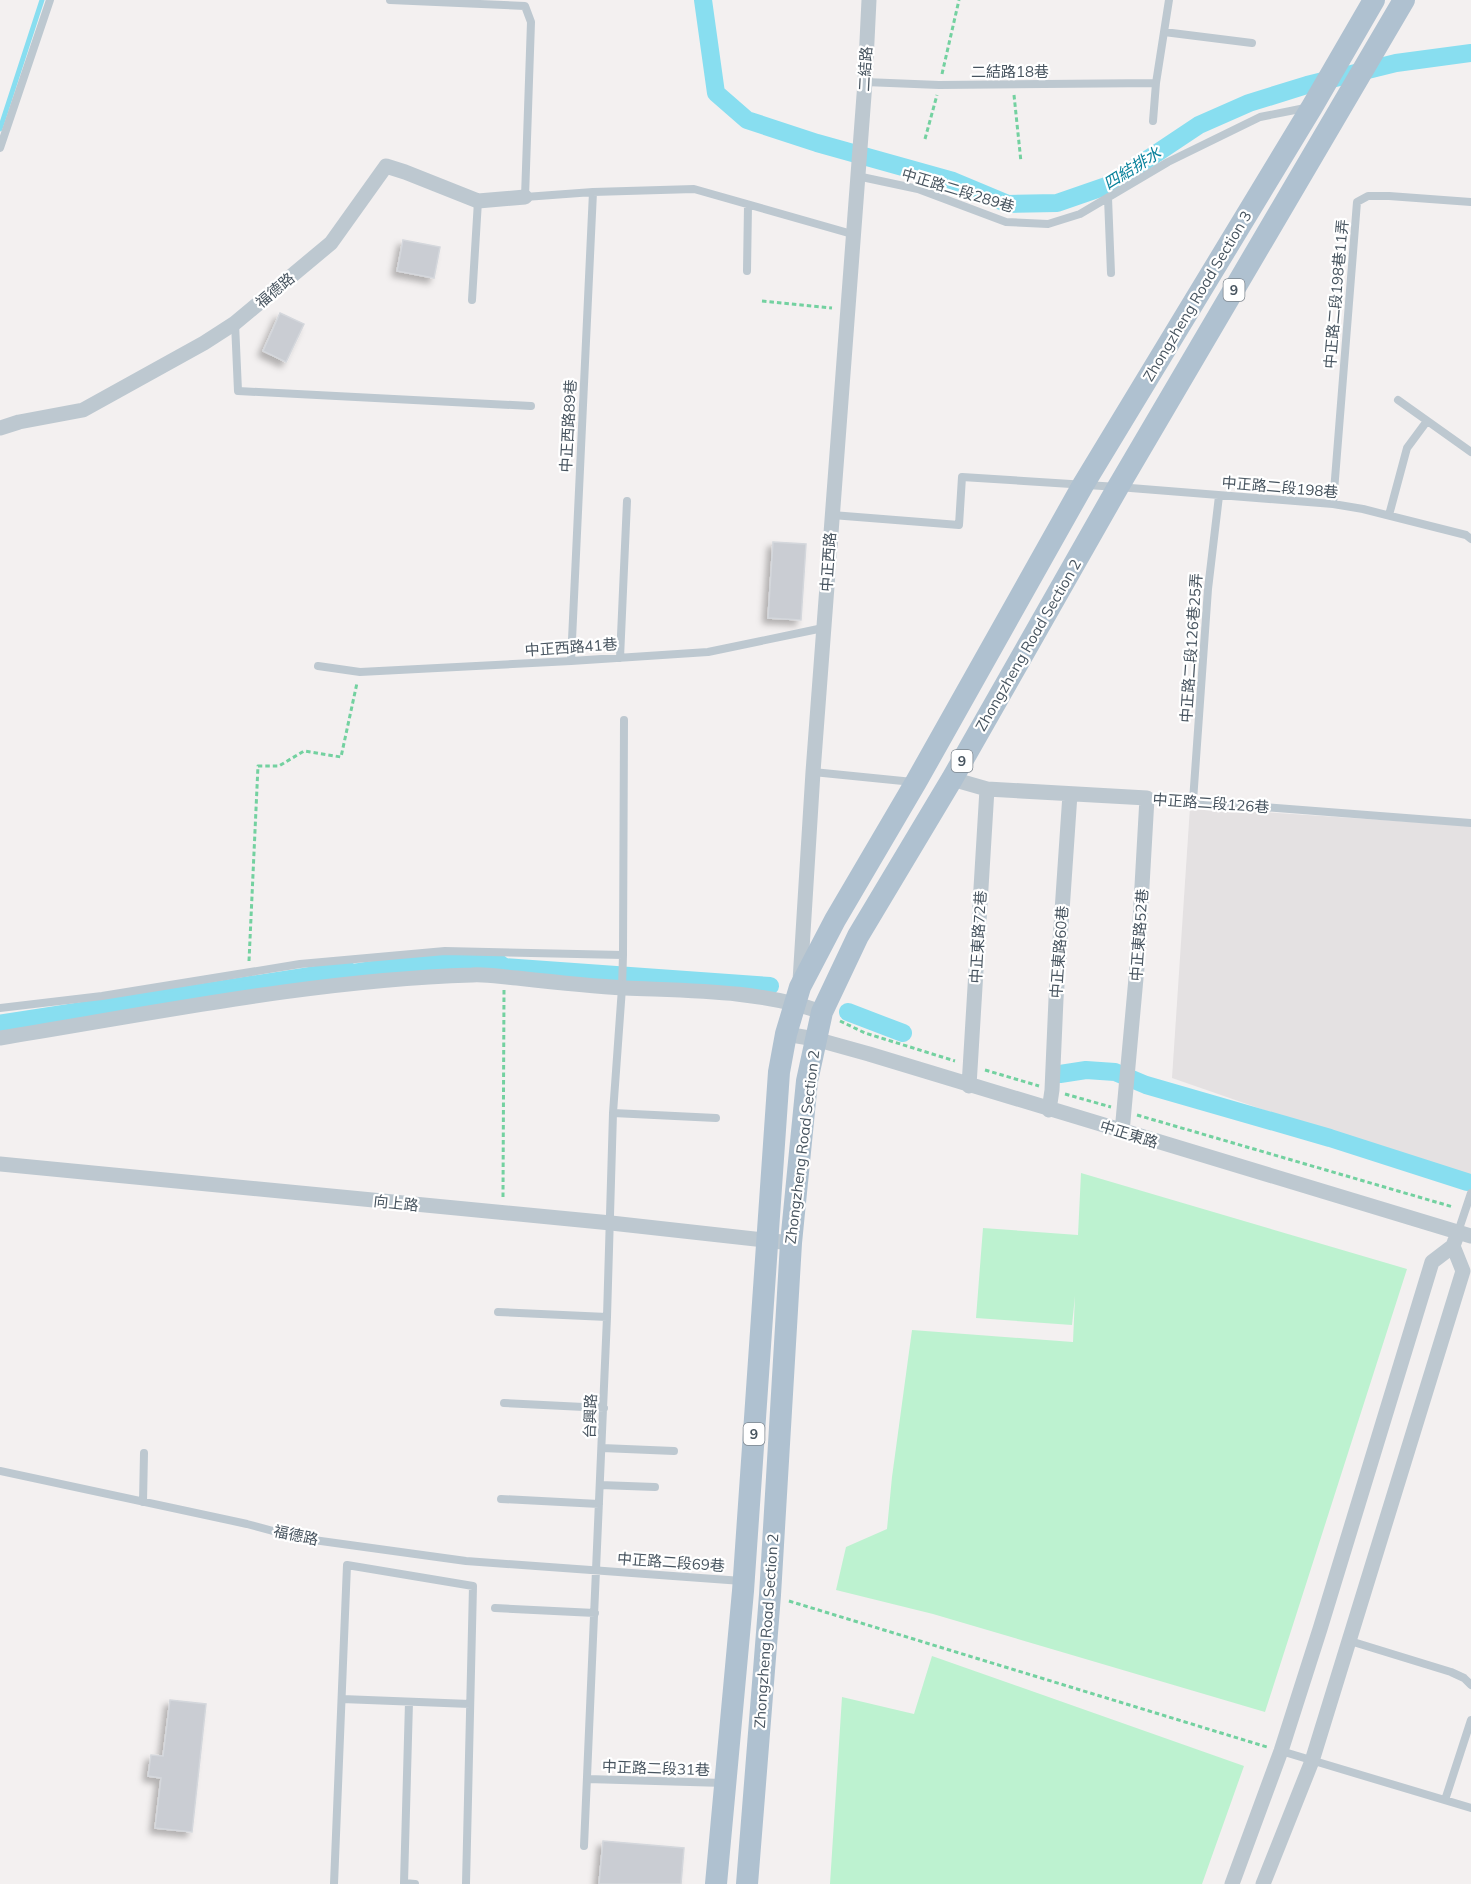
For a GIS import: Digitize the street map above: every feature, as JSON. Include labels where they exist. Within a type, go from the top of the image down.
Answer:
[{"type":"main road","name":"9","points":[[1312,106],[1374,0]]},
{"type":"main road","name":"Zhongzheng Road Section 3","points":[[1118,487],[1404,0]]},
{"type":"main road","name":"Zhongzheng Road Section 3","points":[[1083,485],[1312,106]]},
{"type":"main road","name":"Zhongzheng Road Section 2","points":[[716,1884],[744,1581],[779,1072],[786,1034],[797,994],[835,920],[916,782],[1083,485]]},
{"type":"main road","name":"Zhongzheng Road Section 2","points":[[747,1884],[770,1595],[791,1243],[807,1081],[822,1012],[858,936],[952,779],[1118,487]]},
{"type":"street","name":"二結路","points":[[860,138],[869,0]]},
{"type":"street","name":"中正西路","points":[[797,994],[860,138]]},
{"type":"street","name":"福德路","points":[[0,429],[19,422],[83,410],[204,343],[235,323],[331,243],[386,166],[478,201],[525,197]]},
{"type":"street","name":"中正路二段126巷","points":[[952,779],[987,789],[1147,798]]},
{"type":"street","name":"中正東路72巷","points":[[969,1086],[987,789]]},
{"type":"street","name":"中正東路60巷","points":[[1049,1110],[1070,794]]},
{"type":"street","name":"中正東路52巷","points":[[1122,1132],[1128,1078],[1147,798]]},
{"type":"street","points":[[0,1038],[247,998],[380,980],[475,975],[622,988],[760,996],[797,994],[822,1012]]},
{"type":"street","name":"中正東路","points":[[786,1034],[815,1039],[1461,1238]]},
{"type":"street","name":"向上路","points":[[0,1164],[791,1243]]},
{"type":"street","points":[[1263,1884],[1312,1761],[1350,1641],[1463,1271],[1461,1238]]},
{"type":"street","points":[[1232,1884],[1281,1751],[1432,1262],[1461,1238]]},
{"type":"lane","points":[[0,148],[50,0]]},
{"type":"lane","points":[[390,0],[526,3],[531,22],[525,197],[694,189],[852,234]]},
{"type":"lane","points":[[1154,121],[1156,83],[1169,0]]},
{"type":"lane","points":[[1164,32],[1252,43]]},
{"type":"lane","name":"二結路18巷","points":[[865,82],[939,85],[1156,83]]},
{"type":"lane","name":"中正路二段289巷","points":[[857,176],[918,189],[1006,222],[1048,224],[1080,214],[1168,162],[1260,117],[1312,106]]},
{"type":"lane","name":"中正西路89巷","points":[[571,661],[593,192]]},
{"type":"lane","name":"中正路二段198巷11弄","points":[[1333,504],[1357,202],[1368,196],[1389,196],[1471,202]]},
{"type":"lane","points":[[1108,198],[1111,273]]},
{"type":"lane","points":[[472,300],[478,201]]},
{"type":"lane","points":[[747,271],[748,205]]},
{"type":"lane","points":[[235,323],[238,391],[531,406]]},
{"type":"lane","points":[[1398,400],[1471,452]]},
{"type":"lane","points":[[1389,515],[1407,448],[1427,421]]},
{"type":"lane","name":"中正路二段198巷","points":[[832,515],[959,525],[962,477],[1333,504],[1389,515],[1466,535],[1471,539]]},
{"type":"lane","name":"中正路二段126巷25弄","points":[[1193,801],[1208,590],[1219,496]]},
{"type":"lane","points":[[620,658],[627,501]]},
{"type":"lane","name":"中正西路41巷","points":[[318,666],[360,672],[708,652],[823,628]]},
{"type":"lane","name":"台興路","points":[[584,1846],[608,1317],[613,1113],[622,988],[624,720]]},
{"type":"lane","points":[[813,772],[916,782]]},
{"type":"lane","name":"中正路二段126巷","points":[[1147,798],[1471,823]]},
{"type":"lane","points":[[0,1008],[102,996],[300,964],[444,951],[622,955]]},
{"type":"lane","points":[[613,1113],[716,1118]]},
{"type":"lane","points":[[1461,1238],[1471,1193]]},
{"type":"lane","points":[[498,1312],[608,1317]]},
{"type":"lane","points":[[504,1403],[604,1408]]},
{"type":"lane","points":[[602,1448],[674,1451]]},
{"type":"lane","points":[[143,1502],[144,1453]]},
{"type":"lane","name":"福德路","points":[[0,1472],[247,1524],[299,1538],[466,1561],[597,1570]]},
{"type":"lane","points":[[600,1485],[655,1487]]},
{"type":"lane","points":[[501,1499],[599,1504]]},
{"type":"lane","points":[[334,1884],[347,1565],[473,1586],[466,1884]]},
{"type":"lane","name":"中正路二段69巷","points":[[597,1570],[744,1581]]},
{"type":"lane","points":[[495,1608],[595,1613]]},
{"type":"lane","points":[[1350,1641],[1451,1672],[1464,1678],[1471,1685]]},
{"type":"lane","points":[[342,1700],[470,1704]]},
{"type":"lane","points":[[409,1702],[404,1883],[415,1884]]},
{"type":"lane","points":[[1445,1800],[1471,1720]]},
{"type":"lane","points":[[1281,1751],[1471,1808]]},
{"type":"lane","name":"中正路二段31巷","points":[[587,1779],[725,1783]]},
{"type":"path","points":[[925,140],[959,0]]},
{"type":"path","points":[[1013,84],[1020,162]]},
{"type":"path","points":[[762,301],[847,309]]},
{"type":"path","points":[[248,971],[258,766],[279,766],[304,751],[341,757],[360,672]]},
{"type":"path","points":[[503,1214],[504,977]]},
{"type":"path","name":"中正東路","points":[[822,1012],[865,1034],[1466,1210]]},
{"type":"path","points":[[770,1595],[1281,1751]]},
{"type":"shaded area","points":[[1190,807],[1471,826],[1471,1182],[1172,1078]]},
{"type":"green space","points":[[1081,1173],[1407,1269],[1265,1712],[933,1614],[836,1590],[846,1547],[887,1529],[912,1330],[1073,1342],[1075,1296],[1072,1325],[976,1318],[983,1228],[1078,1235]]},
{"type":"green space","points":[[932,1656],[1244,1766],[1202,1884],[830,1884],[842,1697],[914,1714]]},
{"type":"building","points":[[403,240],[440,247],[434,278],[397,271]]},
{"type":"building","points":[[280,313],[304,324],[286,362],[263,351]]},
{"type":"building","points":[[773,542],[806,544],[801,620],[768,618]]},
{"type":"building","points":[[170,1700],[206,1704],[192,1832],[155,1828],[161,1778],[148,1776],[151,1755],[163,1756]]},
{"type":"building","points":[[603,1841],[684,1848],[681,1884],[599,1884]]},
{"type":"waterway","points":[[0,129],[42,0]]},
{"type":"waterway","name":"四結排水","points":[[703,0],[716,93],[747,120],[817,143],[953,181],[1008,204],[1057,203],[1109,185],[1199,125],[1249,103],[1307,85],[1396,63],[1471,53]]},
{"type":"waterway","points":[[429,956],[503,958],[508,962],[613,970],[613,974]]},
{"type":"waterway","points":[[0,1017],[351,963]]},
{"type":"waterway","points":[[0,1026],[406,965],[476,965],[770,986]]},
{"type":"waterway","points":[[848,1012],[903,1033]]},
{"type":"waterway","points":[[1060,1074],[1086,1070],[1115,1072],[1146,1085],[1330,1138],[1467,1182]]}]
